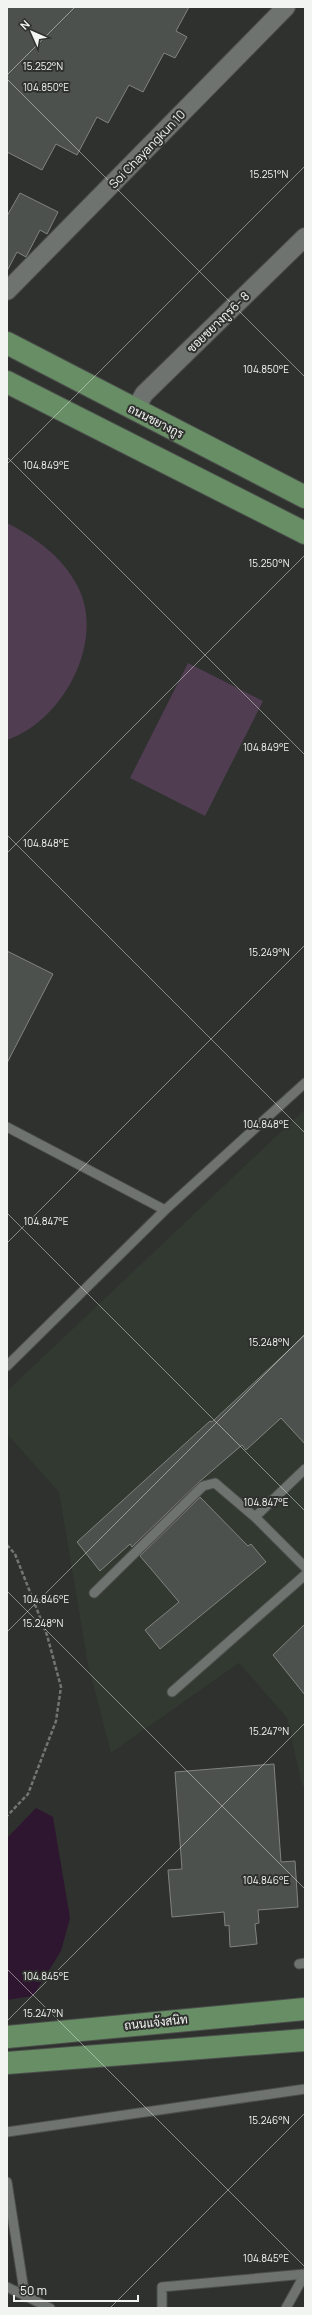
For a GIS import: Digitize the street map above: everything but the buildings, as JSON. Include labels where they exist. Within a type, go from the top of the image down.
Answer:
[{"type":"main road","name":"ถนนชยางกูร","points":[[7,343],[305,497]]},
{"type":"main road","points":[[7,382],[305,533]]},
{"type":"main road","name":"ถนนแจ้งสนิท","points":[[7,2037],[305,2009]]},
{"type":"main road","points":[[7,2063],[305,2040]]},
{"type":"street","name":"Soi Chayangkun 10","points":[[7,291],[286,7]]},
{"type":"street","name":"ซอยชยางกูร6- 8","points":[[135,410],[144,394],[305,237]]},
{"type":"lane","points":[[7,1366],[165,1210],[305,1083]]},
{"type":"lane","points":[[7,1127],[165,1210]]},
{"type":"lane","points":[[255,1517],[305,1469]]},
{"type":"lane","points":[[94,1594],[203,1486],[208,1483],[215,1482],[255,1517],[305,1567]]},
{"type":"lane","points":[[172,1692],[305,1575]]},
{"type":"lane","points":[[7,2132],[305,2089]]},
{"type":"lane","points":[[7,2182],[25,2297]]},
{"type":"lane","points":[[162,2308],[162,2287],[305,2274]]},
{"type":"lane","points":[[286,2308],[305,2274]]},
{"type":"lane","points":[[7,2287],[50,2308]]},
{"type":"path","points":[[7,1545],[15,1554],[47,1635],[60,1687],[56,1721],[28,1794],[7,1816]]},
{"type":"shaded area","points":[[7,523],[48,549],[65,566],[78,587],[85,609],[86,632],[82,655],[74,677],[61,698],[45,716],[27,731],[7,740]]},
{"type":"shaded area","points":[[188,663],[263,701],[205,816],[130,778]]},
{"type":"shaded area","points":[[305,1109],[305,1788],[302,1785],[287,1718],[239,1663],[111,1753],[88,1665],[59,1492],[7,1434],[7,1391]]},
{"type":"shaded area","points":[[36,1808],[53,1817],[70,1918],[61,1951],[33,1996],[7,2000],[7,1838]]}]
